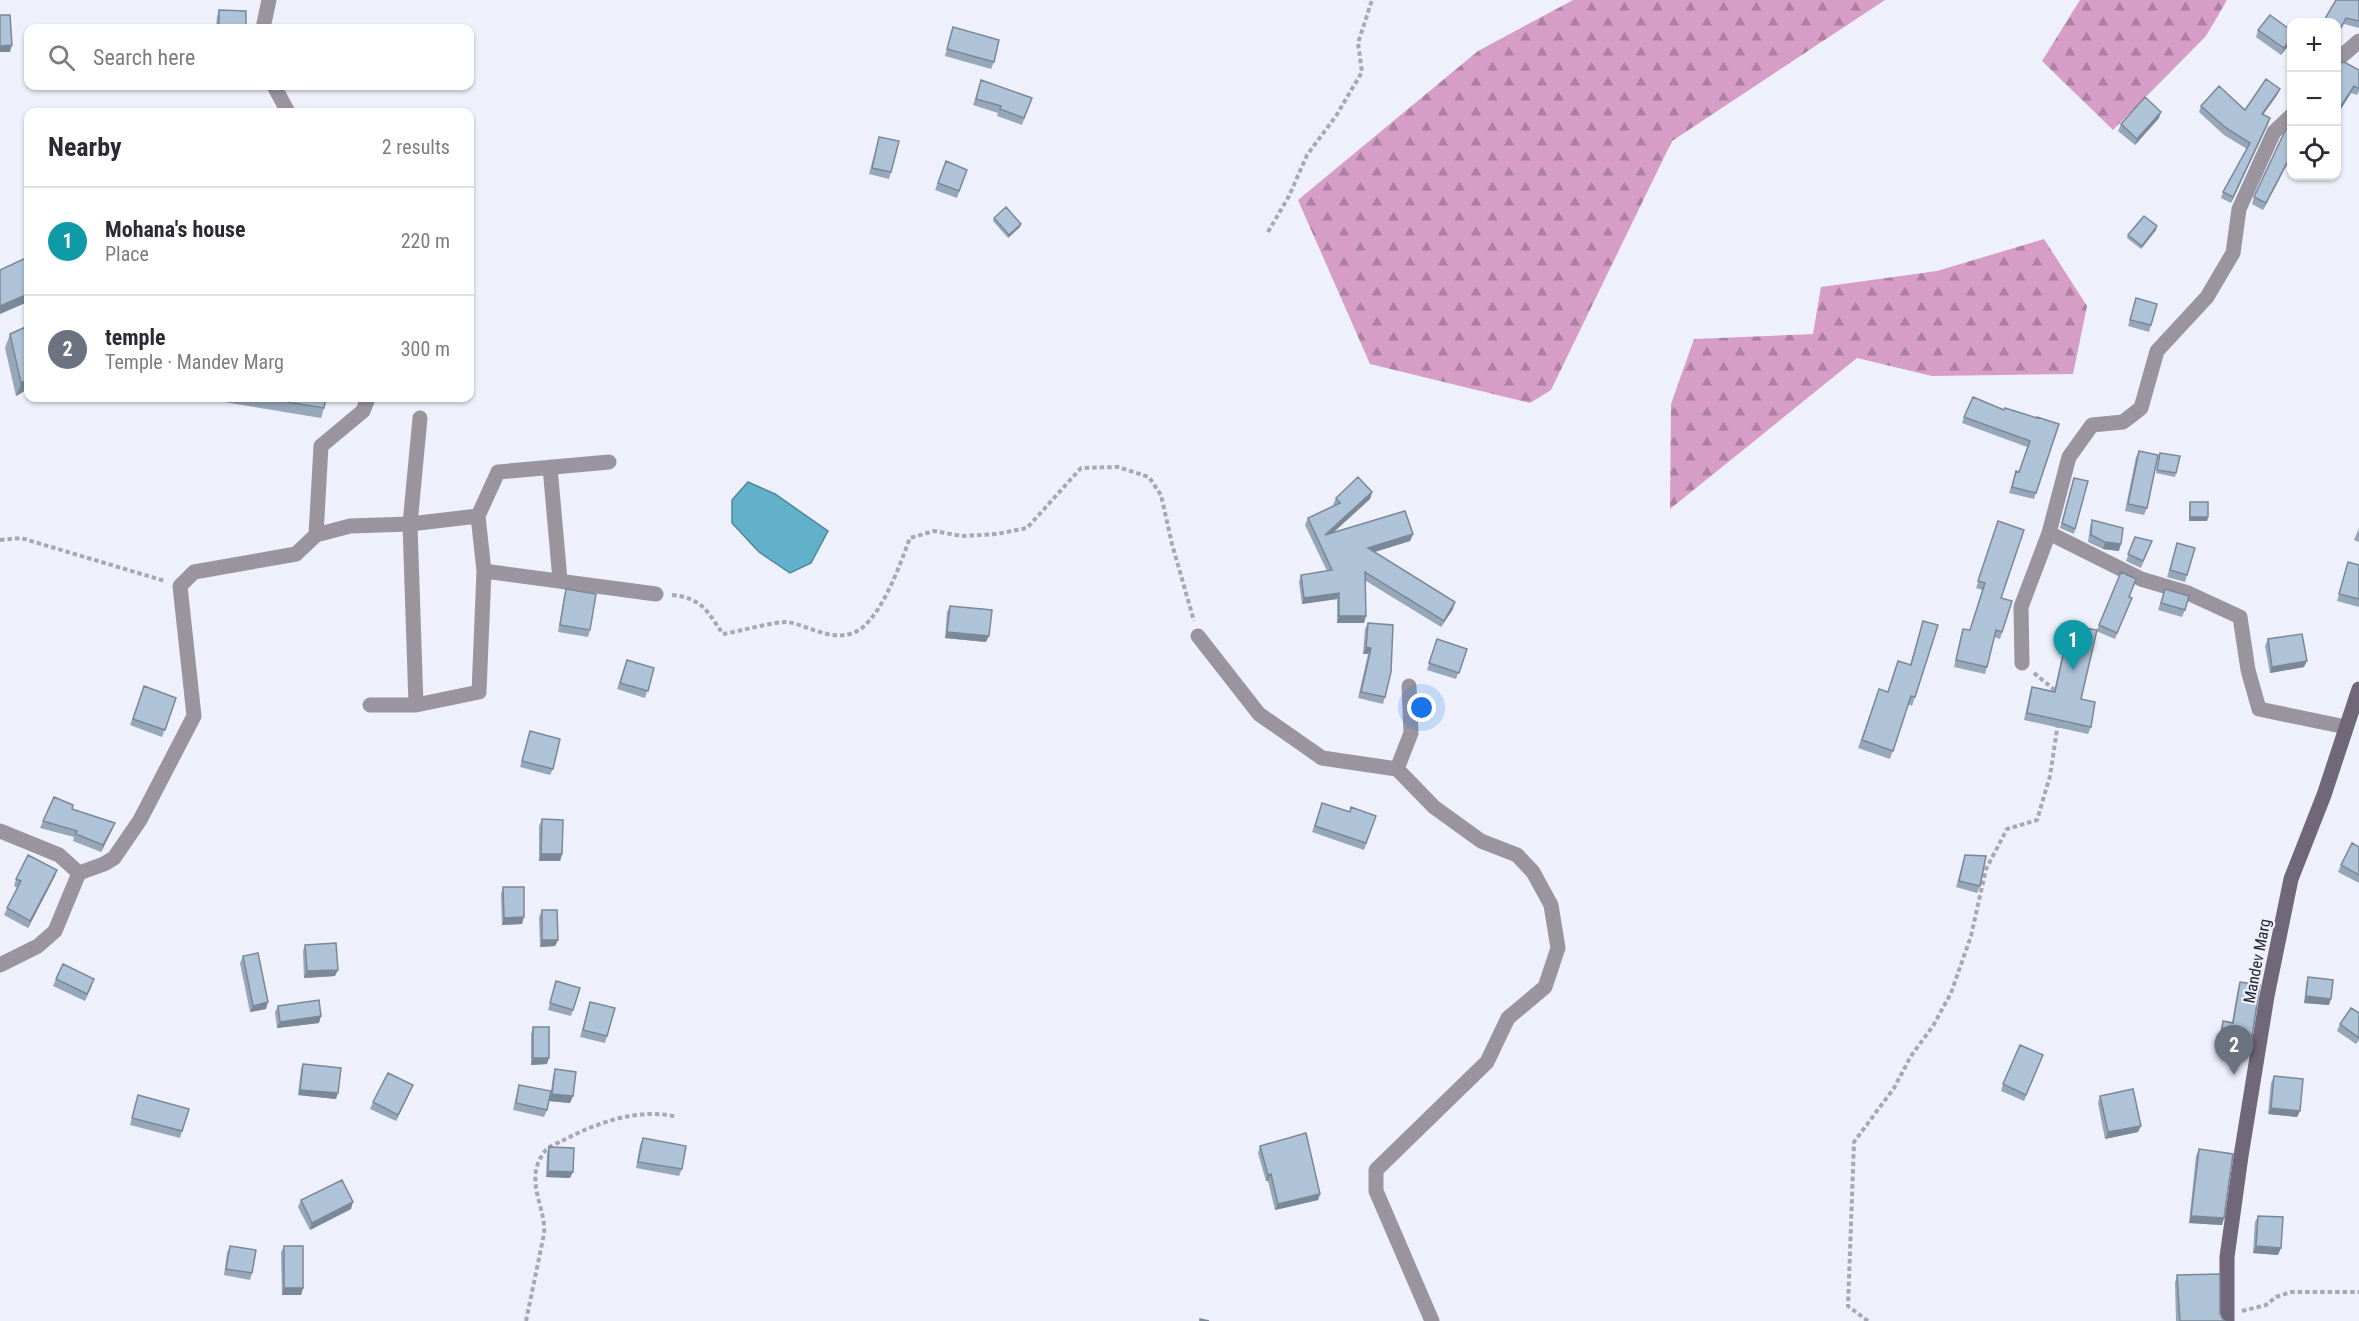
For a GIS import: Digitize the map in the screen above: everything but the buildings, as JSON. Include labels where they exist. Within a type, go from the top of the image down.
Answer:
[{"type":"main road","name":"Mandev Marg","points":[[2227,1318],[2227,1257],[2241,1156],[2267,996],[2286,902],[2291,879],[2324,795],[2359,689]]},
{"type":"street","points":[[264,24],[269,0]]},
{"type":"street","points":[[2341,57],[2359,41]]},
{"type":"street","points":[[276,90],[286,108]]},
{"type":"street","points":[[2022,663],[2021,606],[2049,533],[2069,457],[2092,425],[2123,422],[2140,408],[2157,351],[2207,297],[2233,253],[2239,209],[2274,132],[2287,120]]},
{"type":"street","points":[[316,535],[321,446],[363,411],[366,402]]},
{"type":"street","points":[[416,705],[410,524],[420,417]]},
{"type":"street","points":[[370,705],[416,705],[479,692],[484,571],[478,516],[498,472],[609,462]]},
{"type":"street","points":[[550,467],[560,580]]},
{"type":"street","points":[[0,965],[38,946],[55,931],[79,873],[114,858],[140,820],[194,716],[180,586],[194,572],[296,554],[316,535],[350,526],[410,524],[478,516]]},
{"type":"street","points":[[2049,533],[2140,579],[2188,593],[2240,617],[2248,670],[2259,709],[2346,728]]},
{"type":"street","points":[[484,571],[656,594]]},
{"type":"street","points":[[1198,636],[1259,714],[1322,758],[1397,769],[1434,807],[1481,841],[1517,855],[1533,872],[1551,905],[1558,948],[1545,987],[1508,1018],[1486,1062],[1377,1170],[1377,1191],[1432,1321]]},
{"type":"street","points":[[1397,769],[1411,733],[1409,686]]},
{"type":"street","points":[[0,831],[60,855],[79,873]]},
{"type":"path","points":[[1268,232],[1289,196],[1307,155],[1336,116],[1362,72],[1358,44],[1372,0]]},
{"type":"path","points":[[656,594],[690,597],[707,611],[723,634],[785,622],[825,634],[850,634],[872,619],[893,582],[910,538],[933,531],[962,536],[997,534],[1027,528],[1081,468],[1118,467],[1149,477],[1161,495],[1198,636]]},
{"type":"path","points":[[0,540],[21,537],[180,586]]},
{"type":"path","points":[[2022,663],[2062,696]]},
{"type":"path","points":[[1868,1321],[1848,1306],[1854,1142],[1894,1088],[1911,1056],[1933,1026],[1951,993],[1971,936],[1986,869],[1996,847],[2007,829],[2037,820],[2050,776],[2058,719]]},
{"type":"path","points":[[526,1321],[545,1226],[536,1170],[546,1150],[574,1135],[618,1119],[655,1114],[677,1117]]},
{"type":"path","points":[[2227,1318],[2266,1305],[2276,1297],[2291,1292],[2359,1292]]},
{"type":"green space","points":[[1573,0],[1885,0],[1672,141],[1551,390],[1530,403],[1370,364],[1298,200],[1478,51]]},
{"type":"green space","points":[[2080,0],[2227,0],[2206,36],[2113,130],[2042,61]]},
{"type":"green space","points":[[2044,239],[2087,306],[2073,374],[1932,376],[1857,358],[1670,509],[1671,404],[1694,339],[1813,334],[1821,287],[1937,271]]},
{"type":"water","points":[[748,482],[775,494],[828,531],[811,563],[790,573],[759,552],[732,523],[732,500]]},
{"type":"place","name":"Mohana's house","points":[[2073,670]]},
{"type":"place","name":"temple","points":[[2234,1075]]}]
